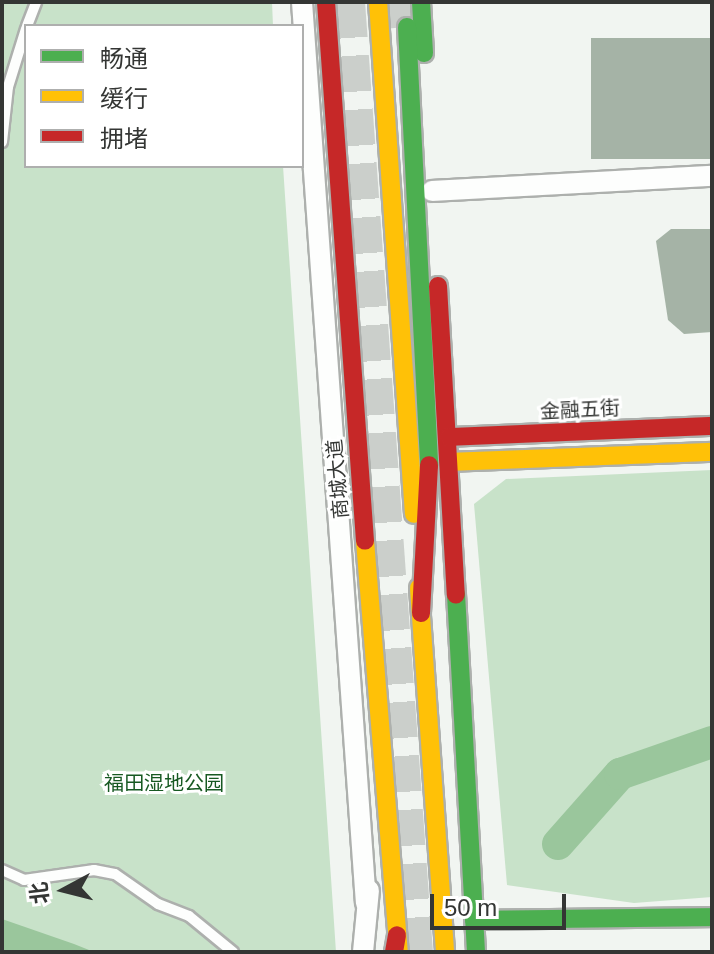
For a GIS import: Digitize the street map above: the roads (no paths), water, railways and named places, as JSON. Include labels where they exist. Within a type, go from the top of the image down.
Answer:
[{"type":"main road","name":"商城大道","points":[[326,2],[338,221],[397,946]]},
{"type":"main road","points":[[378,2],[445,952]]},
{"type":"main road","points":[[421,2],[449,437],[448,514],[476,952]]},
{"type":"main road","points":[[407,27],[427,412],[421,613]]},
{"type":"main road","name":"金融五街","points":[[449,437],[712,426]]},
{"type":"main road","points":[[450,462],[712,452]]},
{"type":"main road","points":[[474,920],[712,917]]},
{"type":"street","points":[[302,2],[304,24]]},
{"type":"street","points":[[304,30],[366,903],[363,952]]},
{"type":"street","points":[[432,191],[712,176]]},
{"type":"street","points":[[366,903],[388,808]]},
{"type":"lane","points":[[28,24],[36,2]]},
{"type":"lane","points":[[2,142],[8,87],[24,37]]},
{"type":"lane","points":[[2,870],[24,880],[94,870],[115,874],[158,904],[189,916],[233,952]]},
{"type":"waterway","points":[[558,844],[620,774],[712,742]]},
{"type":"tunnel","points":[[347,2],[415,952]]},
{"type":"tunnel","points":[[405,2],[407,27]]},
{"type":"park label","name":"福田湿地公园","points":[[164,783]]}]
